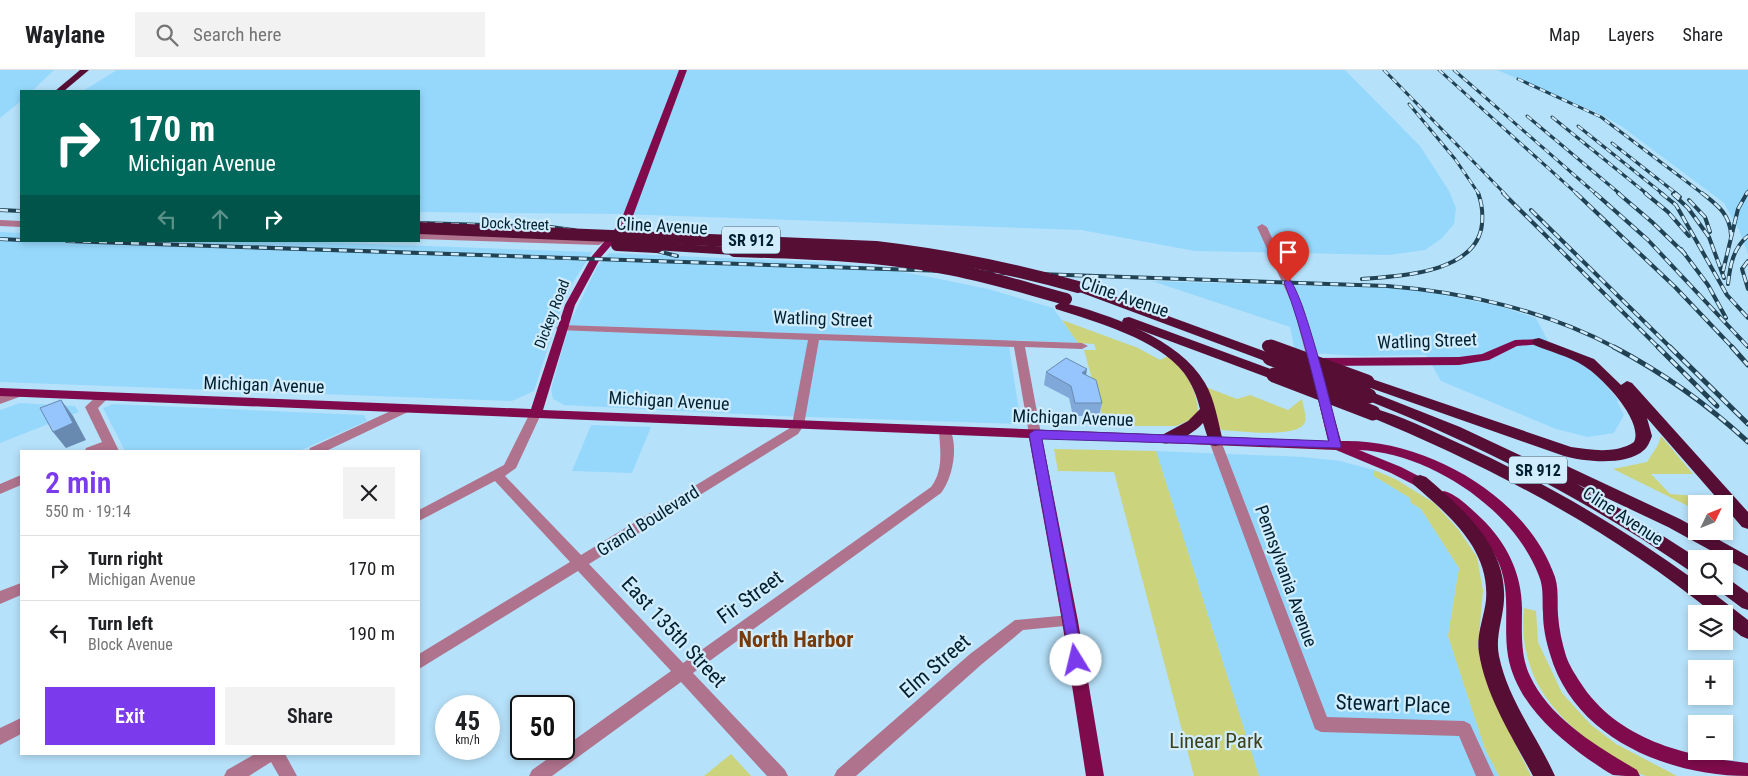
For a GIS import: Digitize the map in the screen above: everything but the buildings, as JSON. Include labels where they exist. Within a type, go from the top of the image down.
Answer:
[{"type":"highway","points":[[60,90],[85,70]]},
{"type":"highway","name":"Cline Avenue","points":[[420,228],[881,246],[928,252],[1006,267],[1078,287],[1269,352],[1368,389],[1525,463],[1585,495],[1651,535],[1688,560]]},
{"type":"highway","name":"Cline Avenue","points":[[420,234],[734,251],[850,261],[922,272],[1064,303],[1173,337],[1274,375],[1428,435],[1499,467],[1583,514],[1658,563],[1748,631]]},
{"type":"highway","points":[[1064,303],[1138,335],[1171,353],[1185,364],[1197,381],[1215,441]]},
{"type":"highway","points":[[1539,342],[1547,341],[1573,347],[1596,358],[1610,370],[1627,385],[1748,524]]},
{"type":"highway","points":[[1368,389],[1569,452],[1613,456],[1628,453],[1639,445],[1644,435],[1642,422],[1632,407],[1602,373],[1581,358],[1539,342]]},
{"type":"highway","points":[[1167,439],[1193,425],[1207,410]]},
{"type":"highway","points":[[1454,429],[1504,444],[1666,519],[1748,564]]},
{"type":"highway","points":[[1420,481],[1446,503],[1470,528],[1488,559],[1495,584],[1496,597],[1489,629],[1488,654],[1497,681],[1544,776]]},
{"type":"highway","points":[[1733,592],[1748,603]]},
{"type":"main road","name":"Dickey Road","points":[[536,412],[570,305],[597,256],[628,219],[683,70]]},
{"type":"main road","name":"Watling Street","points":[[1314,362],[1459,361],[1485,357],[1515,342],[1539,342]]},
{"type":"main road","points":[[1314,362],[1336,446],[1420,481],[1470,515],[1491,537],[1511,577],[1514,595],[1513,642],[1516,658],[1525,681],[1551,716],[1586,747],[1631,776]]},
{"type":"main road","name":"Michigan Avenue","points":[[0,392],[536,412],[798,425],[1336,446],[1359,445],[1402,453],[1449,473],[1482,493],[1514,522],[1542,562],[1548,579],[1551,620],[1558,657],[1576,694],[1589,709],[1608,726],[1648,749],[1681,761],[1727,770],[1748,771]]},
{"type":"main road","points":[[1035,434],[1070,621],[1094,776]]},
{"type":"street","points":[[0,223],[20,224]]},
{"type":"street","points":[[1262,227],[1298,306],[1314,362]]},
{"type":"street","name":"Dock Street","points":[[420,234],[610,242]]},
{"type":"street","name":"Watling Street","points":[[562,328],[1082,346]]},
{"type":"street","points":[[798,425],[814,336]]},
{"type":"street","points":[[1019,344],[1035,434]]},
{"type":"street","points":[[0,400],[18,393]]},
{"type":"street","points":[[96,450],[111,447],[91,407],[104,396]]},
{"type":"street","points":[[317,450],[406,408]]},
{"type":"street","points":[[420,515],[509,468],[536,412]]},
{"type":"street","name":"Grand Boulevard","points":[[420,661],[794,432],[798,425]]},
{"type":"street","name":"Fir Street","points":[[538,776],[936,490],[941,484],[946,470],[945,430]]},
{"type":"street","name":"Pennsylvania Avenue","points":[[1215,441],[1321,724]]},
{"type":"street","name":"East 135th Street","points":[[496,474],[779,776]]},
{"type":"street","points":[[0,489],[20,480]]},
{"type":"street","points":[[0,598],[20,588]]},
{"type":"street","name":"Elm Street","points":[[843,776],[976,659],[1020,624],[1070,621]]},
{"type":"street","name":"Stewart Place","points":[[1321,724],[1464,729],[1485,776]]},
{"type":"street","points":[[0,737],[20,727]]},
{"type":"street","points":[[233,776],[268,755]]},
{"type":"street","points":[[277,755],[288,776]]},
{"type":"shaded area","points":[[0,70],[54,70],[33,90],[20,90],[20,102],[0,118]]},
{"type":"shaded area","points":[[117,70],[1345,70],[1420,146],[1449,191],[1456,208],[1454,224],[1441,239],[1425,250],[1389,255],[1195,251],[1081,230],[619,214],[420,212],[420,90],[85,90]]},
{"type":"shaded area","points":[[1497,70],[1748,70],[1748,254],[1739,230],[1724,203],[1621,126],[1598,113]]},
{"type":"shaded area","points":[[0,232],[20,233],[20,242],[316,242],[592,252],[571,286],[556,323],[534,391],[512,401],[0,382]]},
{"type":"shaded area","points":[[609,253],[816,262],[863,266],[920,275],[988,289],[1053,308],[1078,343],[1008,340],[1021,424],[781,416],[564,405],[553,399],[551,389],[570,322],[597,267]]},
{"type":"shaded area","points":[[1152,281],[1415,289],[1498,306],[1536,318],[1552,349],[1593,369],[1619,401],[1617,401],[1624,415],[1614,433],[1588,437],[1556,429],[1441,381],[1426,355],[1361,356],[1295,352],[1290,327]]},
{"type":"shaded area","points":[[20,403],[75,406],[79,412],[0,443],[0,410]]},
{"type":"shaded area","points":[[113,404],[364,415],[367,421],[301,450],[124,450],[103,408]]},
{"type":"shaded area","points":[[591,425],[651,427],[632,473],[572,471]]},
{"type":"shaded area","points":[[1156,451],[1304,457],[1340,461],[1374,470],[1374,476],[1410,498],[1411,503],[1421,509],[1459,568],[1448,636],[1485,749],[1499,776],[1259,776]]},
{"type":"green space","points":[[1062,320],[1138,348],[1160,360],[1168,356],[1185,374],[1193,388],[1198,412],[1190,420],[1176,426],[1105,426],[1084,350],[1096,350],[1094,344],[1078,343]]},
{"type":"green space","points":[[1203,386],[1237,399],[1250,395],[1288,410],[1302,399],[1305,422],[1292,431],[1267,433],[1222,430],[1217,426]]},
{"type":"green space","points":[[1661,436],[1693,474],[1651,474],[1670,494],[1688,495],[1688,506],[1613,469],[1647,462],[1658,445]]},
{"type":"green space","name":"Linear Park","points":[[1054,449],[1156,451],[1259,776],[1194,776],[1114,472],[1058,471]]},
{"type":"green space","points":[[1374,470],[1397,480],[1434,503],[1458,529],[1477,557],[1483,591],[1478,647],[1507,727],[1531,776],[1499,776],[1485,749],[1448,636],[1459,568],[1421,509],[1411,503],[1410,498],[1374,476]]},
{"type":"green space","points":[[1524,608],[1536,611],[1538,642],[1562,693],[1590,724],[1616,744],[1677,776],[1646,776],[1635,771],[1605,753],[1566,721],[1541,689],[1532,671],[1526,652],[1523,631]]},
{"type":"green space","points":[[731,754],[751,776],[704,776]]},
{"type":"railway","points":[[1384,70],[1505,194]]},
{"type":"railway","points":[[1439,70],[1577,194]]},
{"type":"railway","points":[[1454,70],[1596,194]]},
{"type":"railway","points":[[1518,79],[1601,117],[1703,194]]},
{"type":"railway","points":[[1409,104],[1455,159],[1479,194]]},
{"type":"railway","points":[[1527,116],[1620,194]]},
{"type":"railway","points":[[1552,117],[1647,194]]},
{"type":"railway","points":[[1578,126],[1663,194]]},
{"type":"railway","points":[[1612,143],[1677,194]]},
{"type":"railway","points":[[1362,279],[1396,276],[1434,269],[1452,262],[1466,253],[1477,240],[1482,224],[1482,208],[1478,193]]},
{"type":"railway","points":[[1503,193],[1659,348]]},
{"type":"railway","points":[[1576,193],[1675,287],[1733,348]]},
{"type":"railway","points":[[1595,193],[1648,240],[1748,347]]},
{"type":"railway","points":[[1618,193],[1684,253]]},
{"type":"railway","points":[[1645,193],[1668,212],[1689,236]]},
{"type":"railway","points":[[1661,193],[1676,205],[1727,295],[1748,318]]},
{"type":"railway","points":[[1675,193],[1680,197]]},
{"type":"railway","points":[[1702,193],[1722,211],[1728,221],[1731,235]]},
{"type":"railway","points":[[1723,271],[1738,209],[1747,193]]},
{"type":"railway","points":[[1673,194],[1688,208],[1709,237],[1724,278]]},
{"type":"railway","points":[[1689,200],[1705,217],[1710,232]]},
{"type":"railway","points":[[0,210],[20,211]]},
{"type":"railway","points":[[1531,210],[1671,348]]},
{"type":"railway","points":[[420,223],[550,227],[573,230],[677,256]]},
{"type":"railway","points":[[1728,284],[1731,264],[1739,246],[1748,236]]},
{"type":"railway","points":[[0,239],[20,240]]},
{"type":"railway","points":[[96,242],[1387,286],[1446,293],[1505,305],[1562,324],[1614,347]]},
{"type":"railway","points":[[1681,249],[1684,253]]},
{"type":"railway","points":[[1684,253],[1708,285],[1726,318]]},
{"type":"railway","points":[[1748,261],[1742,269],[1748,289]]},
{"type":"railway","points":[[1614,347],[1684,390],[1717,414],[1748,442]]},
{"type":"railway","points":[[1670,347],[1748,424]]},
{"type":"railway","points":[[1732,347],[1748,365]]},
{"type":"railway","points":[[1659,348],[1717,406]]},
{"type":"district","name":"North Harbor","points":[[796,639]]},
{"type":"route","points":[[1076,660],[1035,434],[1336,446],[1298,306],[1288,282]]}]
